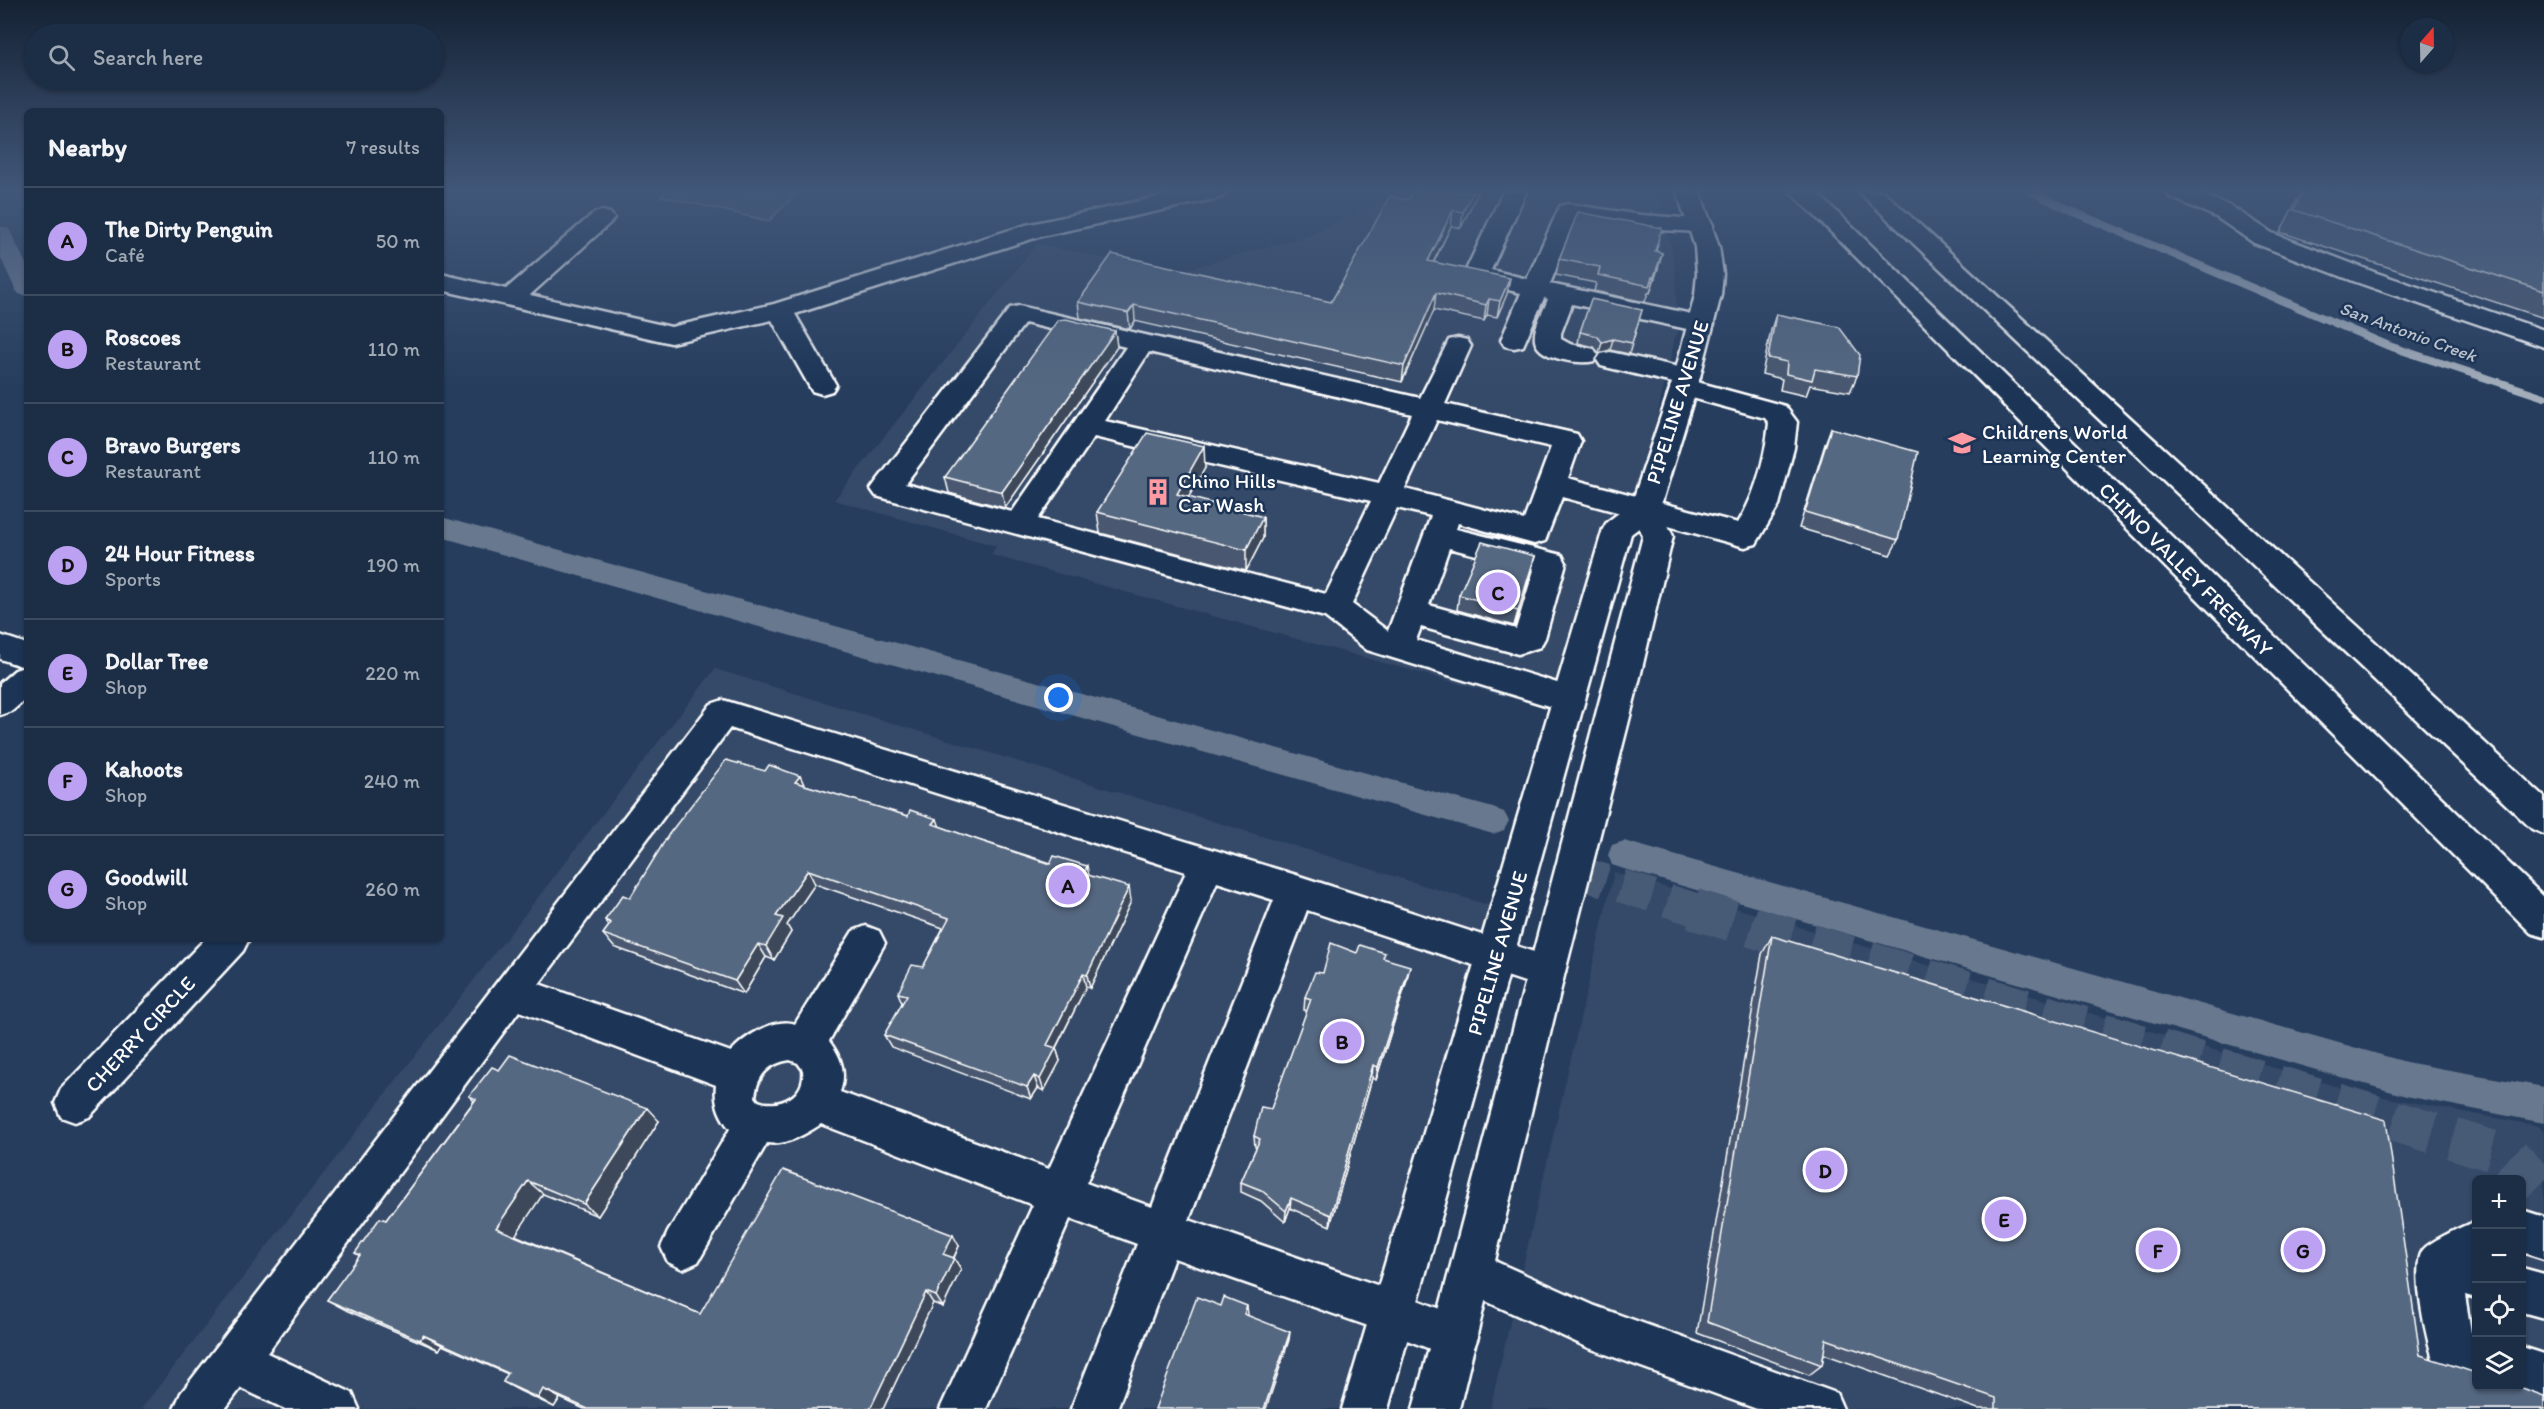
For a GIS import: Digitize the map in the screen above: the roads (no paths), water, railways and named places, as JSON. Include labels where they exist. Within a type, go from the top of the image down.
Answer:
[{"type":"main road","points":[[510,299],[557,258]]},
{"type":"main road","points":[[444,283],[671,335],[780,310],[947,258]]},
{"type":"main road","points":[[1484,258],[1478,270],[1483,277],[1701,324]]},
{"type":"main road","points":[[1514,340],[1549,258]]},
{"type":"main road","name":"PIPELINE AVENUE","points":[[1365,1409],[1618,529],[1645,508],[1686,382],[1701,324],[1710,274],[1708,258]]},
{"type":"main road","name":"CHINO VALLEY FREEWAY","points":[[1870,258],[2544,921]]},
{"type":"main road","points":[[1943,258],[2544,819]]},
{"type":"main road","points":[[2315,258],[2544,339]]},
{"type":"main road","points":[[1552,484],[1745,536],[1764,505],[1780,448],[1783,422],[1775,412],[1686,382],[1563,351],[1548,344],[1548,333],[1563,294]]},
{"type":"main road","points":[[780,310],[822,385]]},
{"type":"main road","points":[[1443,523],[1534,533],[1567,441],[1019,314],[886,489],[1335,608],[1378,640],[1568,699]]},
{"type":"main road","points":[[1019,524],[1142,343]]},
{"type":"main road","points":[[1335,608],[1458,346]]},
{"type":"main road","points":[[1086,426],[1389,496],[1443,523],[1551,563],[1529,638],[1518,642],[1410,612]]},
{"type":"main road","name":"PIPELINE AVENUE","points":[[1436,1409],[1658,536],[1645,508]]},
{"type":"main road","points":[[1398,646],[1443,523]]},
{"type":"main road","points":[[0,647],[24,655]]},
{"type":"main road","points":[[0,702],[24,682]]},
{"type":"main road","points":[[197,1409],[723,713],[1296,891],[1546,972]]},
{"type":"main road","points":[[963,1409],[1207,865]]},
{"type":"main road","points":[[1094,1409],[1296,891]]},
{"type":"main road","name":"CHERRY CIRCLE","points":[[75,1103],[227,942]]},
{"type":"main road","points":[[805,1044],[866,943]]},
{"type":"main road","points":[[511,991],[739,1074]]},
{"type":"main road","points":[[791,1041],[805,1044],[818,1054],[825,1068],[824,1085],[815,1102],[801,1116],[783,1124],[764,1125],[748,1119],[738,1107],[734,1091],[739,1074],[748,1060],[760,1050],[775,1043],[791,1041]]},
{"type":"main road","points":[[815,1102],[1164,1233],[1394,1313],[1456,1337]]},
{"type":"main road","points":[[683,1248],[757,1122]]},
{"type":"main road","points":[[2526,1232],[2544,1238]]},
{"type":"main road","points":[[2472,1248],[2458,1270],[2451,1348],[2472,1355]]},
{"type":"main road","points":[[1472,1273],[1589,1326],[1820,1409]]},
{"type":"main road","points":[[2526,1291],[2544,1296]]},
{"type":"main road","points":[[233,1361],[336,1409]]},
{"type":"main road","points":[[2526,1371],[2544,1377]]},
{"type":"waterway","points":[[12,258],[24,283]]},
{"type":"waterway","name":"San Antonio Creek","points":[[2181,258],[2389,346],[2544,397]]},
{"type":"waterway","points":[[444,528],[1493,821]]},
{"type":"waterway","points":[[1624,855],[2406,1079],[2544,1105]]},
{"type":"tunnel","points":[[1574,871],[1697,910]]},
{"type":"tunnel","points":[[1693,909],[2509,1156],[2544,1192]]},
{"type":"place","name":"Childrens World Learning Center","points":[[1962,443]]},
{"type":"place","name":"Chino Hills Car Wash","points":[[1158,492]]},
{"type":"place","name":"Bravo Burgers","points":[[1498,592]]},
{"type":"place","name":"The Dirty Penguin","points":[[1068,885]]},
{"type":"place","name":"Roscoes","points":[[1342,1041]]},
{"type":"place","name":"24 Hour Fitness","points":[[1825,1170]]},
{"type":"place","name":"Dollar Tree","points":[[2004,1219]]},
{"type":"place","name":"Kahoots","points":[[2158,1250]]},
{"type":"place","name":"Goodwill","points":[[2303,1250]]}]
